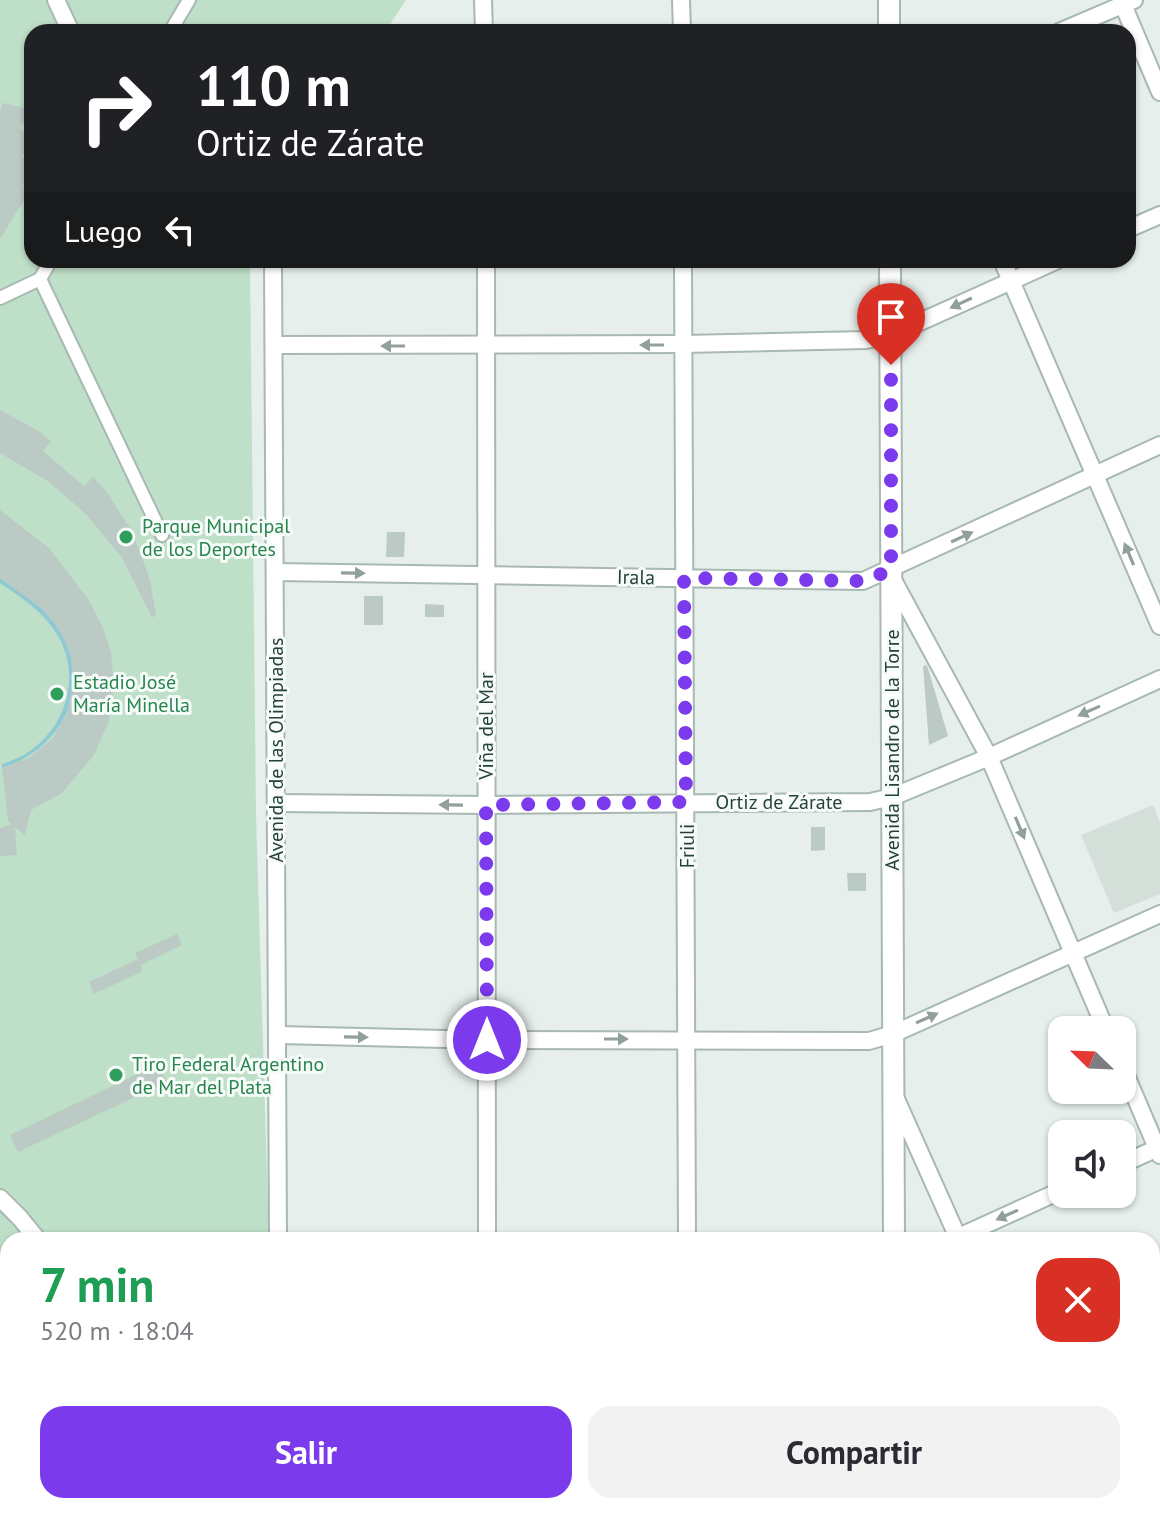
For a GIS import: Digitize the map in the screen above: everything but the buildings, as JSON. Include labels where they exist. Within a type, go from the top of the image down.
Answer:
[{"type":"street","points":[[56,0],[67,24]]},
{"type":"street","points":[[175,24],[189,0]]},
{"type":"street","points":[[483,0],[484,24]]},
{"type":"street","points":[[681,0],[682,24]]},
{"type":"street","points":[[1077,24],[1126,2],[1134,24]]},
{"type":"street","points":[[889,3],[889,24]]},
{"type":"street","points":[[889,3],[898,24]]},
{"type":"street","points":[[1136,28],[1160,92]]},
{"type":"street","points":[[1136,226],[1160,215]]},
{"type":"street","points":[[0,298],[40,279],[46,268]]},
{"type":"street","name":"Avenida de las Olimpiadas","points":[[273,268],[278,1232]]},
{"type":"street","name":"Viña del Mar","points":[[486,268],[487,1232]]},
{"type":"street","name":"Friuli","points":[[683,268],[687,1232]]},
{"type":"street","name":"Avenida Lisandro de la Torre","points":[[890,268],[894,1232]]},
{"type":"street","points":[[1006,268],[1160,626]]},
{"type":"street","points":[[274,345],[486,346],[866,340],[891,335],[1039,268]]},
{"type":"street","points":[[40,279],[162,535]]},
{"type":"street","name":"Irala","points":[[275,572],[863,581],[891,573],[1160,445]]},
{"type":"street","points":[[891,573],[989,757],[1100,1016]]},
{"type":"street","name":"Ortiz de Zárate","points":[[276,803],[870,802],[892,797],[989,757],[1160,679]]},
{"type":"street","points":[[278,1035],[487,1040],[869,1041],[893,1034],[1160,914]]},
{"type":"street","points":[[893,1094],[953,1232]]},
{"type":"street","points":[[1136,1098],[1159,1150],[1136,1159]]},
{"type":"street","points":[[971,1232],[1048,1196]]},
{"type":"street","points":[[0,1198],[31,1232]]},
{"type":"shaded area","points":[[1153,805],[1160,822],[1160,894],[1114,913],[1081,835]]},
{"type":"green space","name":"Parque Municipal de los Deportes","points":[[0,0],[406,0],[390,24],[24,24],[24,268],[250,268],[256,814],[269,1232],[0,1232]]},
{"type":"water","points":[[0,578],[48,615],[70,652],[74,674],[73,694],[56,732],[23,759],[2,768],[2,764],[23,756],[40,743],[54,727],[68,688],[69,667],[63,647],[47,620],[0,583]]},
{"type":"place","name":"Parque Municipal de los Deportes","points":[[126,537]]},
{"type":"place","name":"Estadio José María Minella","points":[[57,694]]},
{"type":"place","name":"Tiro Federal Argentino de Mar del Plata","points":[[116,1075]]},
{"type":"route","points":[[487,1040],[486,805],[686,802],[684,578],[863,581],[891,570],[891,365]]}]
